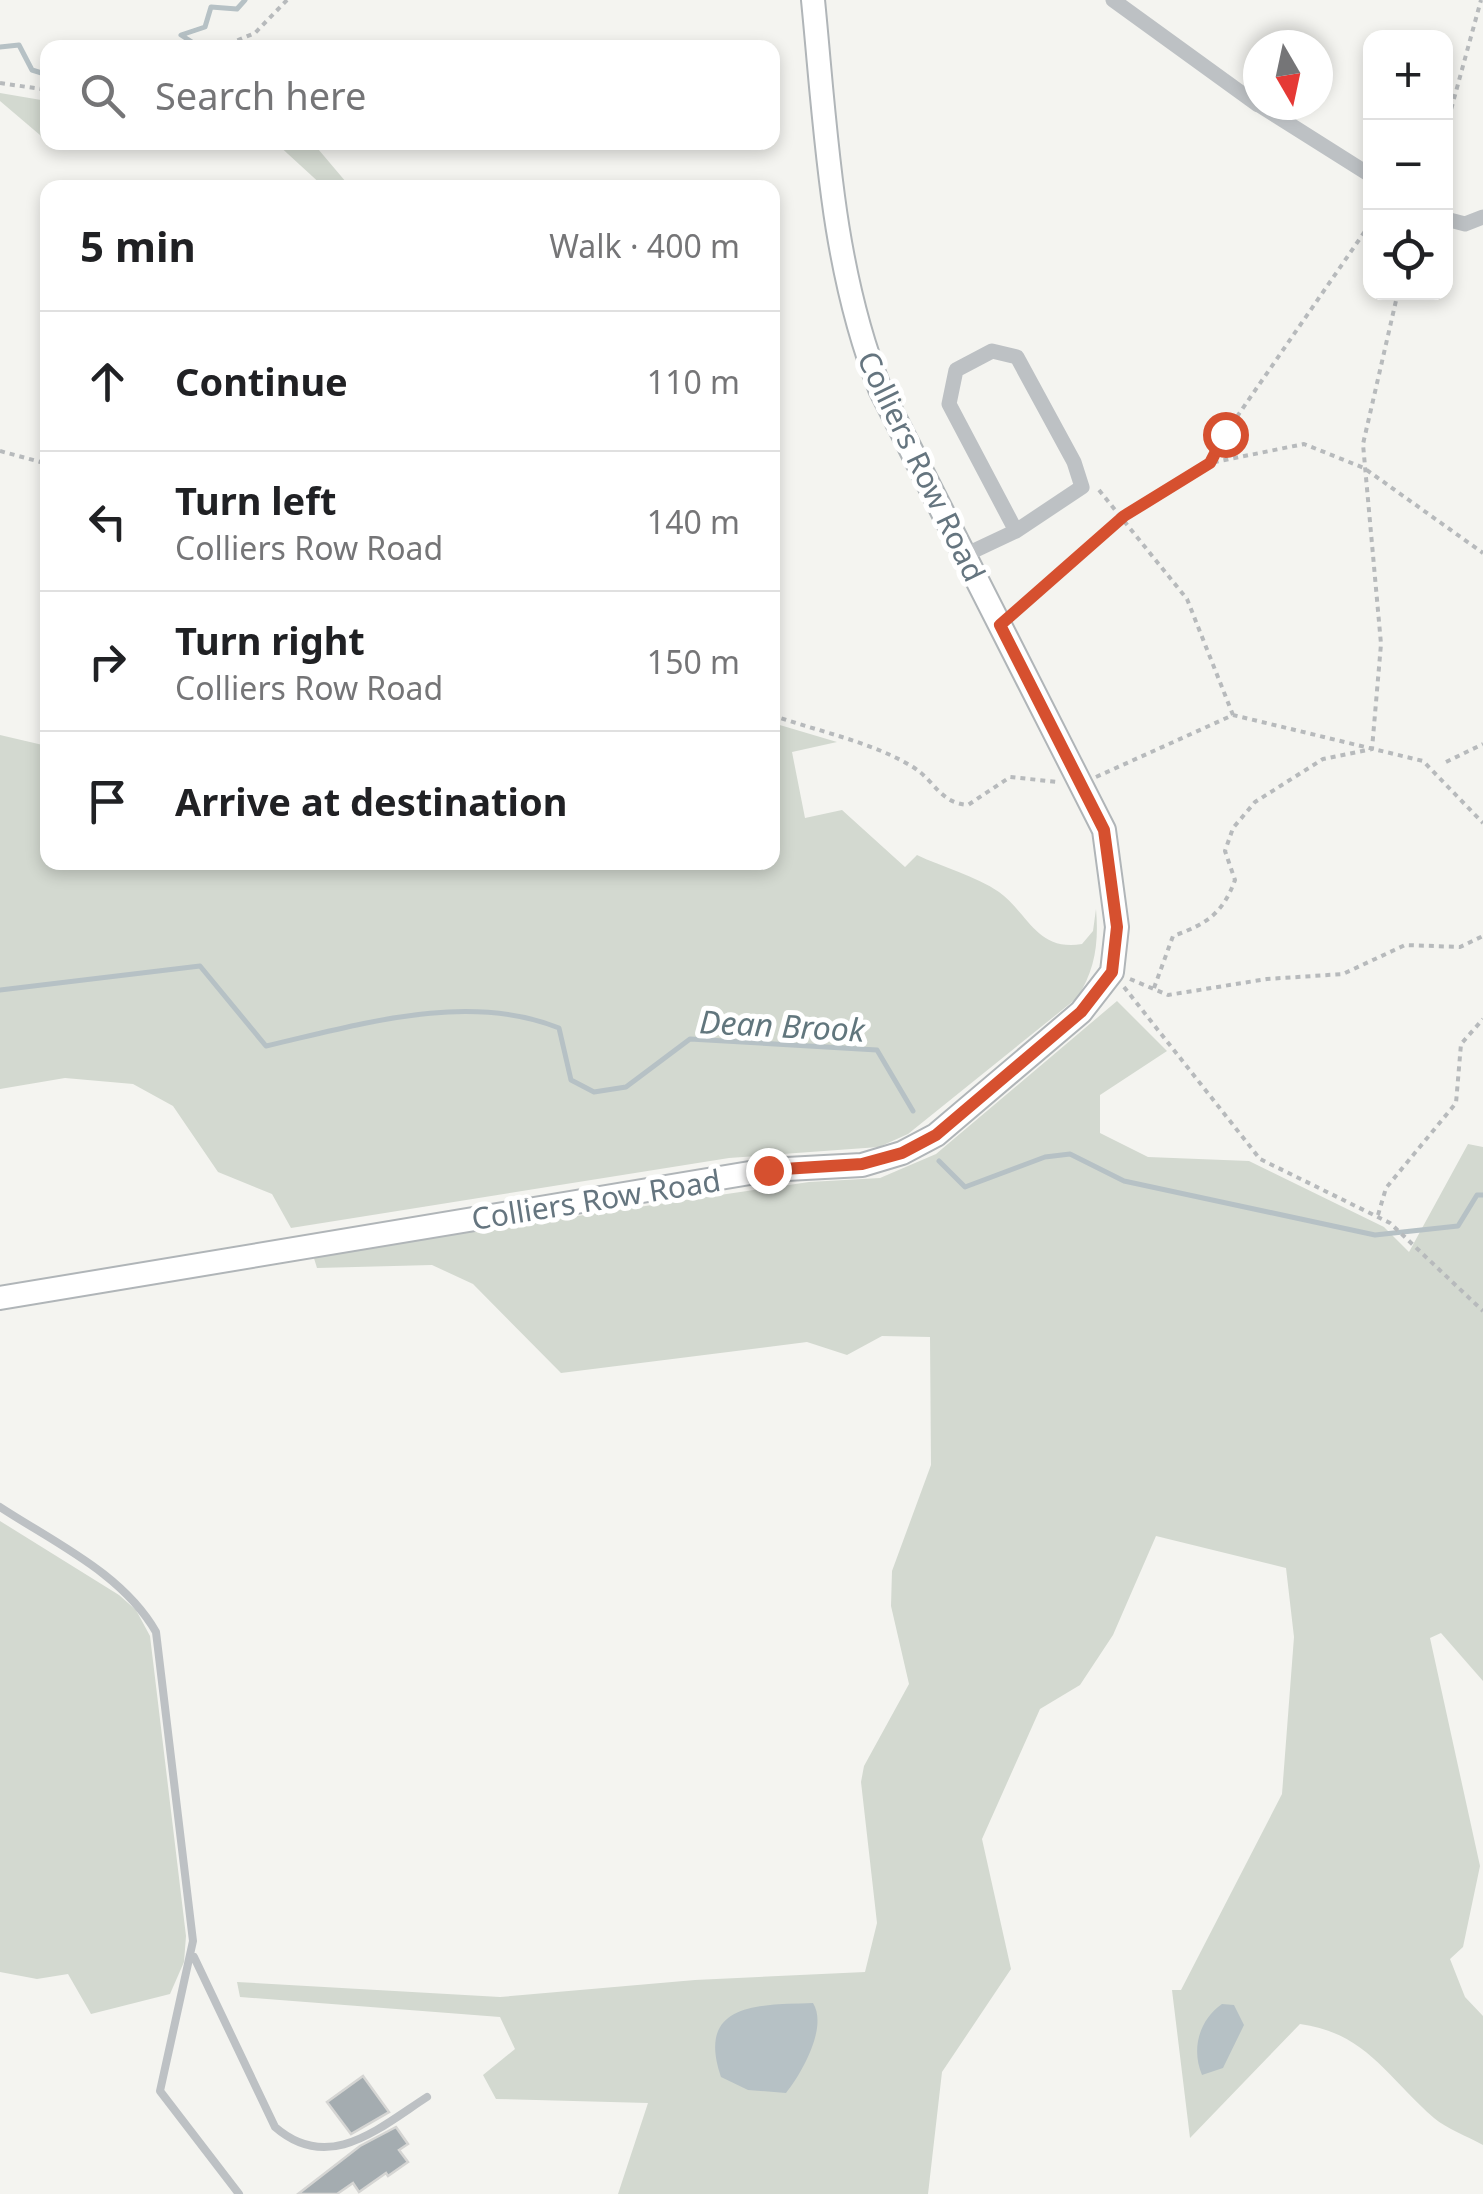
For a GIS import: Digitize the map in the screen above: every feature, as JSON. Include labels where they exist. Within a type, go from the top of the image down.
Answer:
[{"type":"street","name":"Colliers Row Road","points":[[0,1298],[768,1170],[862,1164],[902,1153],[936,1135],[1081,1012],[1112,972],[1117,927],[1104,830],[880,389],[860,339],[834,205],[814,0]]},
{"type":"street","points":[[1113,0],[1243,94]]},
{"type":"street","points":[[1282,120],[1363,171]]},
{"type":"street","points":[[1453,221],[1465,224],[1483,216]]},
{"type":"street","points":[[965,555],[1016,531],[1082,487],[1074,462],[1017,357],[992,350],[956,370],[950,404],[1016,531]]},
{"type":"lane","points":[[0,1507],[122,1586],[142,1606],[156,1632],[192,1953],[275,2127],[292,2142],[310,2147],[350,2143],[428,2097]]},
{"type":"lane","points":[[192,1953],[160,2090],[239,2194]]},
{"type":"path","points":[[238,40],[255,33],[287,0]]},
{"type":"path","points":[[1448,120],[1481,0]]},
{"type":"path","points":[[0,83],[40,89]]},
{"type":"path","points":[[1210,463],[1225,434],[1363,234]]},
{"type":"path","points":[[1372,748],[1381,644],[1363,444],[1396,300]]},
{"type":"path","points":[[1000,625],[1124,516],[1210,463],[1304,444],[1364,468],[1483,553]]},
{"type":"path","points":[[0,452],[40,462]]},
{"type":"path","points":[[1097,488],[1124,516],[1187,599],[1233,715]]},
{"type":"path","points":[[780,717],[842,736],[914,768],[950,804],[968,806],[1010,777],[1081,784],[1233,715],[1422,761],[1483,823]]},
{"type":"path","points":[[1446,762],[1483,744]]},
{"type":"path","points":[[1154,988],[1174,936],[1207,923],[1226,906],[1235,880],[1225,851],[1233,828],[1255,802],[1323,759],[1372,748]]},
{"type":"path","points":[[1112,972],[1168,995],[1268,978],[1343,974],[1406,946],[1460,947],[1483,936]]},
{"type":"path","points":[[1112,972],[1260,1160],[1390,1223],[1483,1311]]},
{"type":"path","points":[[1378,1217],[1386,1188],[1456,1103],[1461,1044],[1483,1019]]},
{"type":"shaded area","points":[[0,93],[40,100],[40,135],[0,101]]},
{"type":"shaded area","points":[[284,150],[319,150],[344,180],[316,180]]},
{"type":"shaded area","points":[[780,725],[837,742],[792,752],[805,818],[842,810],[905,867],[917,855],[980,881],[1010,901],[1035,929],[1054,942],[1082,944],[1093,931],[1096,909],[1094,956],[1077,998],[908,1134],[879,1147],[729,1158],[291,1228],[272,1194],[218,1172],[173,1106],[133,1084],[65,1078],[0,1089],[0,735],[40,744],[40,870],[780,870]]},
{"type":"shaded area","points":[[1117,1001],[1167,1051],[1100,1095],[1100,1133],[1148,1157],[1249,1161],[1384,1227],[1409,1252],[1468,1144],[1483,1147],[1483,1681],[1441,1633],[1430,1638],[1480,1866],[1463,1947],[1450,1959],[1465,1997],[1483,2016],[1483,2145],[1434,2118],[1359,2047],[1323,2029],[1300,2024],[1190,2138],[1172,1990],[1181,1990],[1282,1794],[1294,1637],[1286,1568],[1156,1536],[1113,1635],[1080,1685],[1040,1709],[982,1839],[1011,1969],[942,2072],[928,2194],[618,2194],[648,2103],[496,2099],[483,2075],[515,2049],[500,2017],[240,1997],[237,1982],[500,1997],[695,1980],[865,1972],[877,1923],[861,1782],[864,1766],[909,1684],[891,1606],[892,1571],[931,1465],[930,1337],[882,1336],[847,1355],[807,1342],[561,1373],[473,1284],[432,1265],[317,1268],[313,1255],[809,1182],[880,1178],[936,1154]]},
{"type":"shaded area","points":[[0,1521],[119,1595],[136,1610],[150,1636],[186,1936],[184,1962],[170,1994],[91,2014],[68,1974],[37,1979],[0,1972]]},
{"type":"shaded area","points":[[813,2003],[817,2013],[815,2037],[806,2062],[786,2093],[748,2090],[721,2077],[715,2052],[717,2034],[725,2021],[754,2007]]},
{"type":"shaded area","points":[[1222,2004],[1234,2005],[1244,2025],[1223,2068],[1202,2075],[1197,2055],[1199,2036],[1208,2018]]},
{"type":"building","points":[[363,2076],[389,2112],[351,2134],[327,2102]]},
{"type":"building","points":[[396,2127],[408,2144],[399,2150],[408,2162],[388,2176],[386,2173],[359,2192],[353,2183],[337,2194],[298,2194],[360,2146]]},
{"type":"waterway","points":[[189,40],[181,35],[205,27],[211,7],[237,9],[245,0]]},
{"type":"waterway","points":[[0,47],[19,45],[32,70],[40,72]]},
{"type":"waterway","name":"Dean Brook","points":[[0,990],[200,966],[266,1046],[412,1015],[487,1012],[524,1017],[559,1028],[571,1080],[594,1092],[626,1087],[690,1039],[877,1050],[913,1111]]},
{"type":"waterway","name":"Dean Brook","points":[[939,1161],[965,1187],[1045,1157],[1070,1154],[1124,1181],[1375,1235],[1458,1226],[1477,1195],[1483,1195]]},
{"type":"route","points":[[768,1170],[862,1164],[902,1153],[936,1135],[1081,1012],[1112,972],[1117,927],[1104,830],[1000,625],[1124,516],[1210,463],[1225,434]]}]
